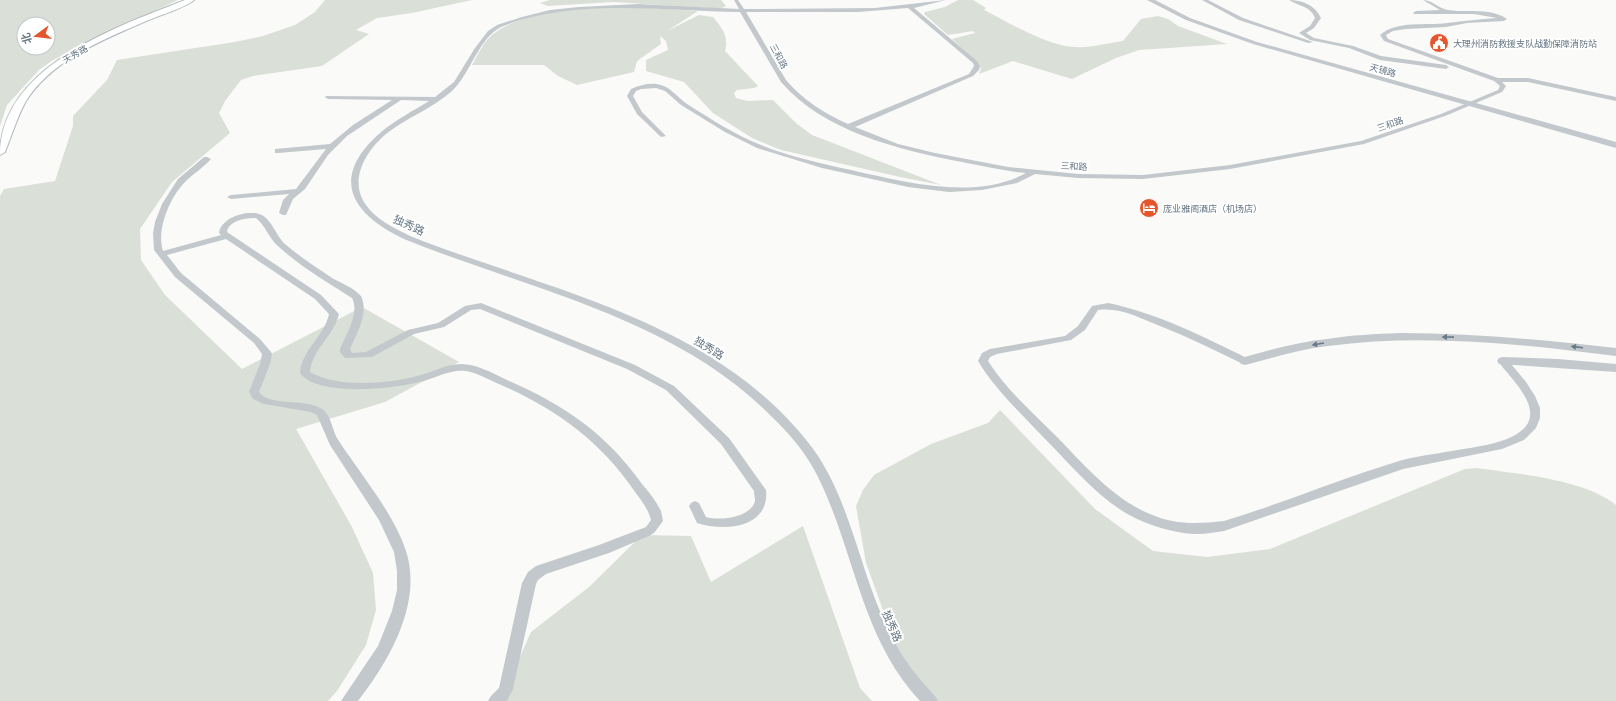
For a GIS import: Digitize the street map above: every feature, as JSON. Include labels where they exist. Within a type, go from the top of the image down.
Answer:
[{"type":"main road","name":"天秀路","points":[[0,152],[23,99],[36,83],[55,66],[108,36],[191,0]]},
{"type":"street","name":"三和路","points":[[736,0],[768,53],[777,71],[791,90],[817,110],[848,127],[896,145],[935,156],[972,164],[1033,172],[1078,176],[1143,177],[1230,167],[1362,143],[1443,115],[1500,91],[1503,86],[1498,81]]},
{"type":"street","name":"独秀路","points":[[930,701],[916,688],[902,669],[889,646],[866,593],[836,500],[819,466],[794,433],[776,413],[754,393],[710,361],[659,333],[545,287],[410,239],[386,227],[365,210],[359,202],[354,188],[355,172],[361,159],[372,145],[388,130],[437,99],[462,79],[482,41],[488,34],[506,23],[527,14],[561,7],[605,3],[743,11],[858,10],[910,7],[944,0]]},
{"type":"street","name":"天镜路","points":[[1150,0],[1178,15],[1229,34],[1306,58],[1616,145]]},
{"type":"street","points":[[1204,0],[1241,19],[1294,38],[1363,52],[1386,59],[1452,68],[1498,81],[1528,80],[1616,99]]},
{"type":"street","points":[[1291,0],[1309,7],[1317,13],[1318,18],[1316,22],[1312,27],[1303,31],[1302,34],[1312,39],[1351,47],[1363,52]]},
{"type":"street","points":[[1425,0],[1447,13]]},
{"type":"street","points":[[848,127],[971,75],[976,70],[977,66],[975,62],[910,7]]},
{"type":"street","points":[[1416,14],[1489,14],[1504,19],[1474,20],[1446,25],[1406,27],[1391,30],[1383,35],[1383,38],[1392,43],[1498,81]]},
{"type":"street","points":[[663,136],[640,113],[630,96],[633,90],[647,86],[657,86],[667,90],[683,104],[727,131],[759,147],[822,166],[908,185],[949,190],[982,188],[1017,181],[1033,172]]},
{"type":"street","points":[[328,97],[437,99]]},
{"type":"street","points":[[283,214],[286,201],[306,184],[316,165],[332,146],[352,128],[400,98]]},
{"type":"street","points":[[278,151],[332,146]]},
{"type":"street","points":[[207,159],[181,181],[173,191],[162,211],[157,233],[157,245],[178,276],[257,341],[267,354],[265,364],[254,392],[257,397],[272,403],[319,411],[330,436],[388,523],[398,546],[404,572],[401,600],[393,627],[380,657],[349,701]]},
{"type":"street","points":[[231,197],[297,191]]},
{"type":"street","points":[[496,701],[503,695],[506,689],[529,583],[533,576],[550,566],[604,549],[645,533],[650,530],[656,521],[657,517],[655,511],[615,458],[585,429],[550,404],[517,388],[468,368],[455,368],[420,379],[386,384],[355,386],[332,384],[312,379],[305,373],[305,364],[311,351],[332,324],[334,314],[318,297],[223,233],[226,225],[242,217],[258,216],[276,241],[292,255],[356,296],[359,300],[360,308],[345,349],[345,352],[349,356],[368,354],[411,332],[441,324],[468,308],[481,306],[631,367],[670,388],[725,441],[760,490],[762,497],[758,508],[754,512],[745,518],[727,523],[707,523],[701,520],[695,506]]},
{"type":"street","points":[[162,254],[228,236]]},
{"type":"street","points":[[1503,361],[1531,394],[1535,407],[1536,417],[1532,425],[1524,435],[1516,440],[1502,445],[1401,465],[1254,517],[1224,526],[1196,529],[1179,527],[1148,519],[1133,512],[1114,499],[1104,491],[1010,396],[992,376],[983,361],[986,355],[994,351],[1068,338],[1078,333],[1085,325],[1094,308],[1108,306],[1129,310],[1193,336],[1245,361],[1320,344],[1386,337],[1419,336],[1496,339],[1616,352]]},
{"type":"street","points":[[1503,361],[1558,363],[1616,368]]},
{"type":"shaded area","points":[[0,0],[178,0],[98,37],[53,60],[39,70],[7,105],[0,126]]},
{"type":"shaded area","points":[[325,0],[472,0],[412,13],[377,18],[356,30],[369,34],[322,66],[253,76],[241,80],[225,101],[219,113],[230,133],[172,182],[140,229],[141,260],[165,295],[242,369],[362,307],[459,362],[385,402],[296,429],[352,527],[373,573],[376,610],[366,645],[337,691],[328,701],[0,701],[0,196],[4,189],[55,181],[73,126],[73,116],[107,80],[117,60],[235,42],[263,36],[295,25],[315,12]]},
{"type":"shaded area","points":[[550,0],[721,0],[726,6],[722,8],[710,8],[613,2],[548,6],[540,3]]},
{"type":"shaded area","points":[[958,0],[973,0],[986,8],[984,10],[1016,27],[1053,43],[1065,46],[1087,47],[1123,41],[1141,19],[1158,16],[1168,19],[1178,26],[1227,44],[1139,50],[1116,58],[1072,79],[1013,61],[979,74],[981,69],[979,65],[952,39],[975,33],[973,31],[948,35],[924,14],[925,12],[945,7]]},
{"type":"shaded area","points":[[635,7],[698,11],[667,31],[699,15],[713,17],[724,32],[726,41],[725,51],[758,86],[754,88],[737,90],[734,93],[736,98],[748,101],[773,100],[797,124],[812,135],[941,185],[781,150],[752,138],[713,113],[684,82],[646,71],[646,60],[668,50],[666,41],[660,36],[661,44],[637,61],[634,72],[577,85],[558,76],[544,65],[472,65],[483,45],[492,35],[506,26],[523,19],[560,11]]},
{"type":"shaded area","points":[[1000,410],[1095,509],[1153,551],[1207,557],[1270,549],[1465,469],[1477,468],[1530,475],[1569,483],[1602,496],[1616,505],[1616,701],[925,701],[897,649],[866,563],[856,506],[863,490],[874,475],[931,444],[988,423]]},
{"type":"shaded area","points":[[803,526],[860,688],[872,701],[506,701],[511,677],[531,632],[589,587],[642,535],[691,536],[711,582]]},
{"type":"place","name":"大理州消防救援支队战勤保障消防站","points":[[1439,43]]},
{"type":"place","name":"庞业雅阁酒店（机场店）","points":[[1149,208]]}]
